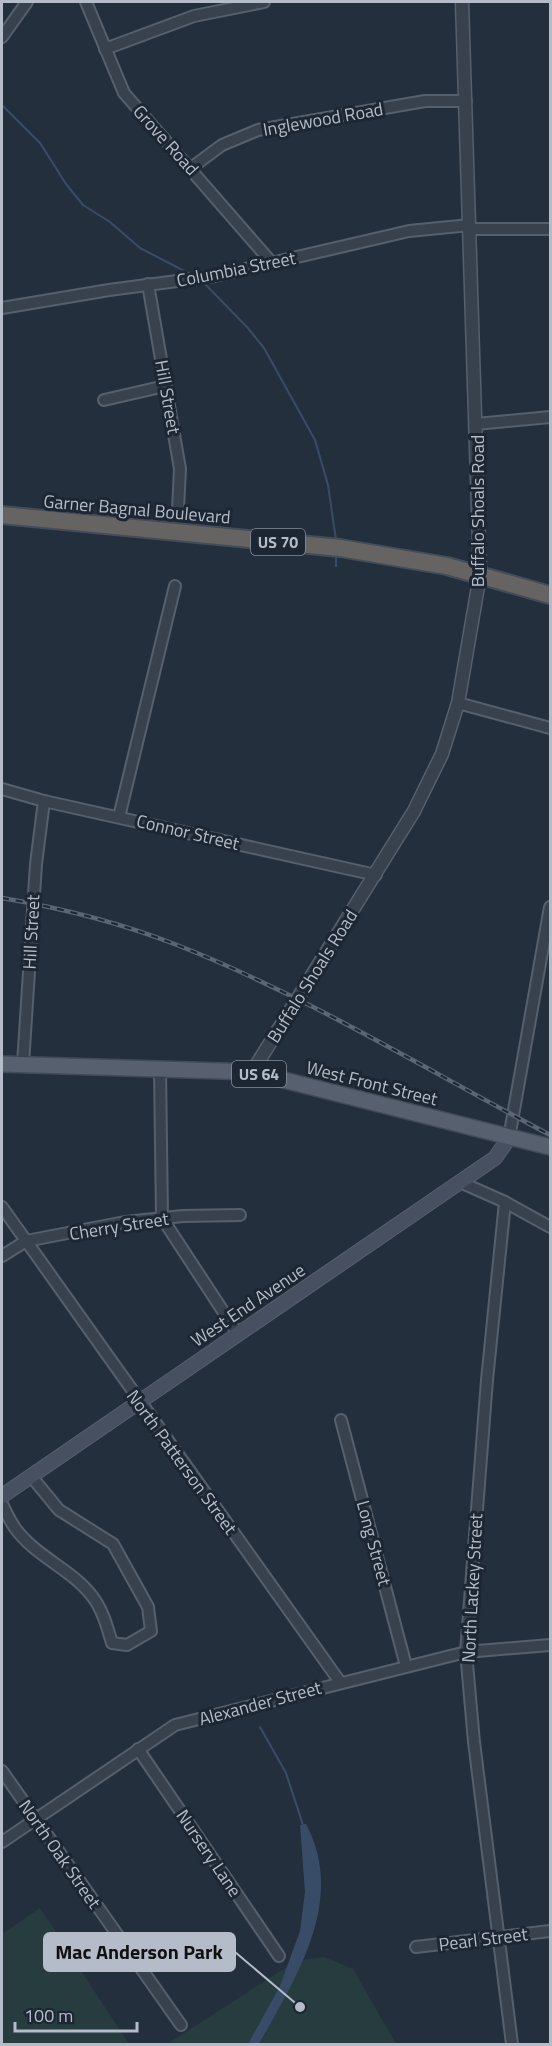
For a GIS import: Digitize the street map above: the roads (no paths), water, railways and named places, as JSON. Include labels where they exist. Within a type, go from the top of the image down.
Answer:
[{"type":"highway","name":"Garner Bagnal Boulevard","points":[[2,515],[340,548],[447,566],[550,594]]},
{"type":"main road","name":"West Front Street","points":[[2,1064],[252,1072],[550,1147]]},
{"type":"main road","name":"West End Avenue","points":[[2,1496],[495,1158],[509,1138]]},
{"type":"street","points":[[2,38],[27,2]]},
{"type":"street","name":"Grove Road","points":[[86,2],[124,93],[272,263]]},
{"type":"street","points":[[105,49],[194,16],[264,2]]},
{"type":"street","name":"Buffalo Shoals Road","points":[[252,1072],[376,875],[429,783],[442,754],[458,703],[480,575],[462,2]]},
{"type":"street","name":"Inglewood Road","points":[[191,168],[222,145],[258,130],[425,101],[466,100]]},
{"type":"street","name":"Columbia Street","points":[[2,308],[148,284],[215,276],[409,231],[470,227],[550,229]]},
{"type":"street","name":"Hill Street","points":[[148,284],[180,469],[178,509]]},
{"type":"street","points":[[104,400],[165,386]]},
{"type":"street","points":[[476,424],[550,417]]},
{"type":"street","points":[[119,817],[175,586]]},
{"type":"street","points":[[458,703],[550,728]]},
{"type":"street","name":"Connor Street","points":[[2,789],[44,801],[376,875]]},
{"type":"street","name":"Hill Street","points":[[23,1064],[36,864],[44,801]]},
{"type":"street","points":[[509,1138],[550,907]]},
{"type":"street","points":[[160,1069],[162,1218],[238,1334]]},
{"type":"street","points":[[460,1182],[505,1202],[550,1227]]},
{"type":"street","name":"North Lackey Street","points":[[505,1202],[487,1380],[466,1652],[512,2044]]},
{"type":"street","name":"North Patterson Street","points":[[2,1207],[138,1402],[340,1682]]},
{"type":"street","name":"Cherry Street","points":[[2,1256],[26,1241],[162,1218],[240,1215]]},
{"type":"street","name":"Long Street","points":[[341,1420],[406,1666]]},
{"type":"street","points":[[2,1504],[16,1530],[46,1557],[64,1568],[93,1597],[103,1613],[112,1643],[127,1645],[151,1631],[148,1606],[113,1544],[59,1510],[40,1491],[31,1476]]},
{"type":"street","name":"Alexander Street","points":[[2,1842],[175,1725],[466,1652],[550,1645]]},
{"type":"street","name":"Nursery Lane","points":[[138,1749],[279,1956]]},
{"type":"street","name":"North Oak Street","points":[[2,1771],[181,2025]]},
{"type":"street","name":"Pearl Street","points":[[416,1947],[550,1930]]},
{"type":"water","points":[[306,1824],[317,1853],[321,1882],[319,1910],[301,1966],[287,1993],[259,2044],[248,2044],[280,1986],[300,1931],[305,1892],[300,1825]]},
{"type":"waterway","points":[[2,105],[40,143],[66,184],[83,205],[110,222],[140,248],[192,275]]},
{"type":"waterway","points":[[202,281],[264,348],[315,440],[328,485],[336,540]]},
{"type":"waterway","points":[[336,554],[336,566]]},
{"type":"waterway","points":[[260,1727],[286,1773],[303,1825]]},
{"type":"railway","points":[[2,898],[69,911],[113,923],[156,937],[225,965],[320,1010],[550,1135]]},
{"type":"place","name":"Mac Anderson Park","points":[[300,2007]]}]
